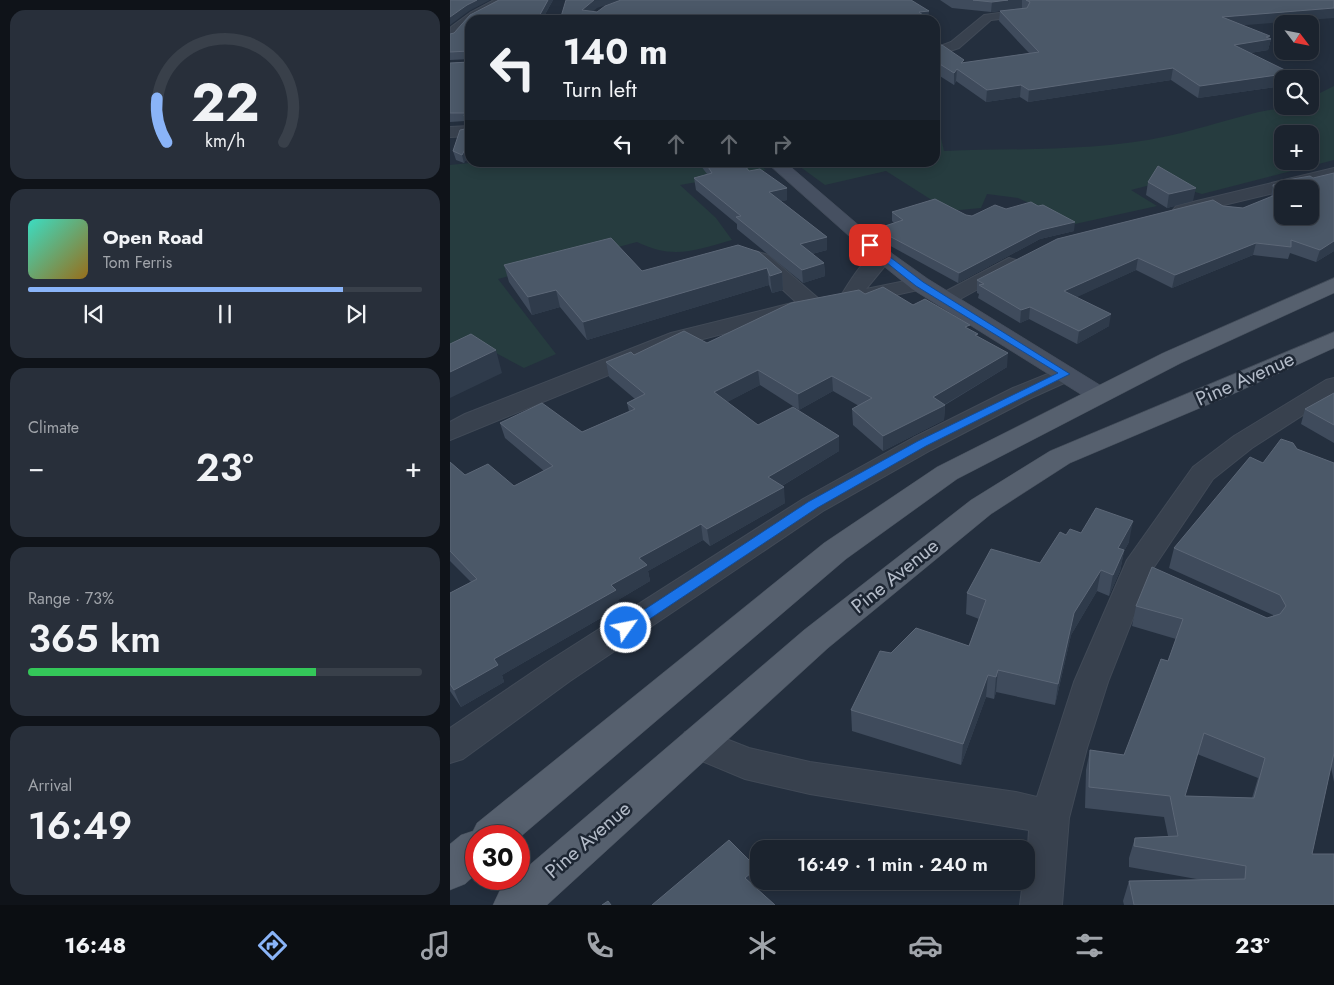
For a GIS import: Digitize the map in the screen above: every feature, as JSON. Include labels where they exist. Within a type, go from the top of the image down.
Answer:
[{"type":"main road","points":[[504,825],[835,551],[947,473],[1172,358],[1334,285]]},
{"type":"main road","name":"Pine Avenue","points":[[516,905],[816,639],[981,506],[1060,457],[1224,389],[1334,339]]},
{"type":"main road","points":[[450,870],[465,858]]},
{"type":"street","points":[[473,15],[503,0]]},
{"type":"street","points":[[940,50],[955,46],[988,17],[1022,14]]},
{"type":"street","points":[[450,36],[455,25]]},
{"type":"street","points":[[450,132],[465,131]]},
{"type":"street","points":[[780,167],[911,278],[1099,395]]},
{"type":"street","points":[[1163,215],[1334,173]]},
{"type":"street","points":[[735,254],[761,259],[811,304]]},
{"type":"street","points":[[946,299],[1028,255]]},
{"type":"street","points":[[850,299],[861,280],[883,256]]},
{"type":"street","points":[[450,432],[474,419],[679,338],[811,304],[850,299],[911,278]]},
{"type":"street","points":[[450,748],[558,672],[813,505],[922,444],[1022,393],[1065,374]]},
{"type":"street","points":[[1041,905],[1050,818],[1069,748],[1091,682],[1151,574],[1203,473],[1243,442],[1334,385]]},
{"type":"street","points":[[698,742],[745,763],[810,778],[1016,809],[1050,818]]},
{"type":"green space","points":[[1334,86],[1334,160],[1319,164],[1319,125],[1274,125],[1274,170],[1295,170],[1202,194],[1162,182],[1131,190],[1157,206],[1075,224],[1018,198],[987,194],[981,208],[949,211],[886,171],[825,185],[800,167],[940,167],[940,134],[944,151],[1085,147],[1113,145],[1168,136],[1274,109],[1274,115],[1319,115],[1319,94]]},
{"type":"green space","points":[[465,164],[465,167],[763,167],[766,170],[680,185],[716,218],[732,240],[684,252],[662,251],[637,242],[498,279],[556,354],[524,368],[481,345],[450,358],[450,165]]},
{"type":"building","points":[[450,0],[477,0],[450,17]]},
{"type":"building","points":[[499,0],[548,0],[540,15],[470,15]]},
{"type":"building","points":[[566,0],[594,0],[582,10],[597,12],[605,6],[621,0],[911,0],[929,11],[919,12],[923,15],[562,15]]},
{"type":"building","points":[[973,0],[1008,0],[992,2]]},
{"type":"building","points":[[1026,0],[1334,0],[1334,8],[1222,17],[1270,36],[1266,37],[1271,39],[1234,45],[1285,70],[1274,70],[1274,75],[1200,86],[1173,68],[1029,90],[1021,85],[987,90],[957,69],[954,73],[940,64],[940,45],[942,45],[964,60],[961,63],[1039,52],[1000,11],[1027,8],[1030,2]]},
{"type":"building","points":[[465,21],[465,51],[450,52],[450,34],[454,33]]},
{"type":"building","points":[[465,62],[465,113],[450,113],[450,63]]},
{"type":"building","points":[[465,129],[465,149],[462,155],[453,151],[460,130]]},
{"type":"building","points":[[1158,166],[1196,188],[1169,194],[1148,182]]},
{"type":"building","points":[[708,167],[746,167],[749,171],[760,169],[787,188],[769,192],[827,237],[800,244],[824,263],[802,270],[736,217],[741,216],[694,178],[712,173]]},
{"type":"building","points":[[1334,173],[1334,241],[1320,250],[1291,240],[1291,247],[1256,243],[1175,275],[1138,258],[1064,291],[1111,314],[1079,331],[1030,307],[1021,310],[979,285],[984,284],[977,280],[1057,239],[1213,200],[1223,206],[1243,208],[1274,195],[1274,225],[1319,225],[1319,180],[1287,180],[1310,176],[1313,178]]},
{"type":"building","points":[[935,199],[966,215],[972,216],[995,205],[1006,209],[1031,202],[1038,206],[1043,205],[1075,222],[1041,230],[959,273],[876,229],[903,220],[892,212]]},
{"type":"building","points":[[611,238],[642,271],[738,245],[759,252],[782,272],[770,276],[767,268],[583,322],[556,290],[528,297],[504,265]]},
{"type":"building","points":[[883,287],[913,305],[925,299],[970,325],[965,327],[978,334],[975,335],[1008,353],[933,397],[945,405],[883,436],[852,409],[872,398],[832,376],[798,394],[758,370],[714,392],[758,425],[793,407],[839,436],[768,477],[784,487],[707,529],[701,524],[639,558],[647,565],[611,585],[616,590],[494,659],[498,665],[454,690],[450,684],[450,593],[477,579],[450,551],[450,462],[465,475],[488,464],[514,486],[553,466],[500,423],[542,403],[582,432],[635,409],[627,403],[645,394],[606,362],[631,352],[634,355],[684,331],[707,343],[791,303],[859,290],[865,294]]},
{"type":"building","points":[[471,334],[496,350],[450,372],[450,344]]},
{"type":"building","points":[[1334,393],[1334,425],[1305,409]]},
{"type":"building","points":[[1281,439],[1293,443],[1297,449],[1334,463],[1334,753],[1312,854],[1334,854],[1334,905],[1134,905],[1129,881],[1245,879],[1246,866],[1134,846],[1135,838],[1178,836],[1170,796],[1089,787],[1090,750],[1124,755],[1161,659],[1168,661],[1183,619],[1136,606],[1152,567],[1267,618],[1280,614],[1286,606],[1280,595],[1174,548],[1250,457],[1263,463]],"holes":[[[1204,733],[1265,758],[1254,798],[1185,796]]]},
{"type":"building","points":[[1096,508],[1133,521],[1118,548],[1124,550],[1113,575],[1101,570],[1074,613],[1058,684],[998,670],[996,677],[988,675],[963,744],[851,710],[880,651],[891,653],[916,628],[969,646],[986,600],[967,593],[991,549],[1040,563],[1060,532],[1066,535],[1070,529],[1081,533]]},
{"type":"building","points":[[729,840],[750,861],[750,874],[745,878],[750,882],[750,890],[758,890],[775,905],[652,905]]},
{"type":"building","points":[[608,901],[611,905],[602,905]]},
{"type":"route","points":[[626,628],[813,505],[922,444],[1022,393],[1065,374],[920,284],[870,245]]}]
